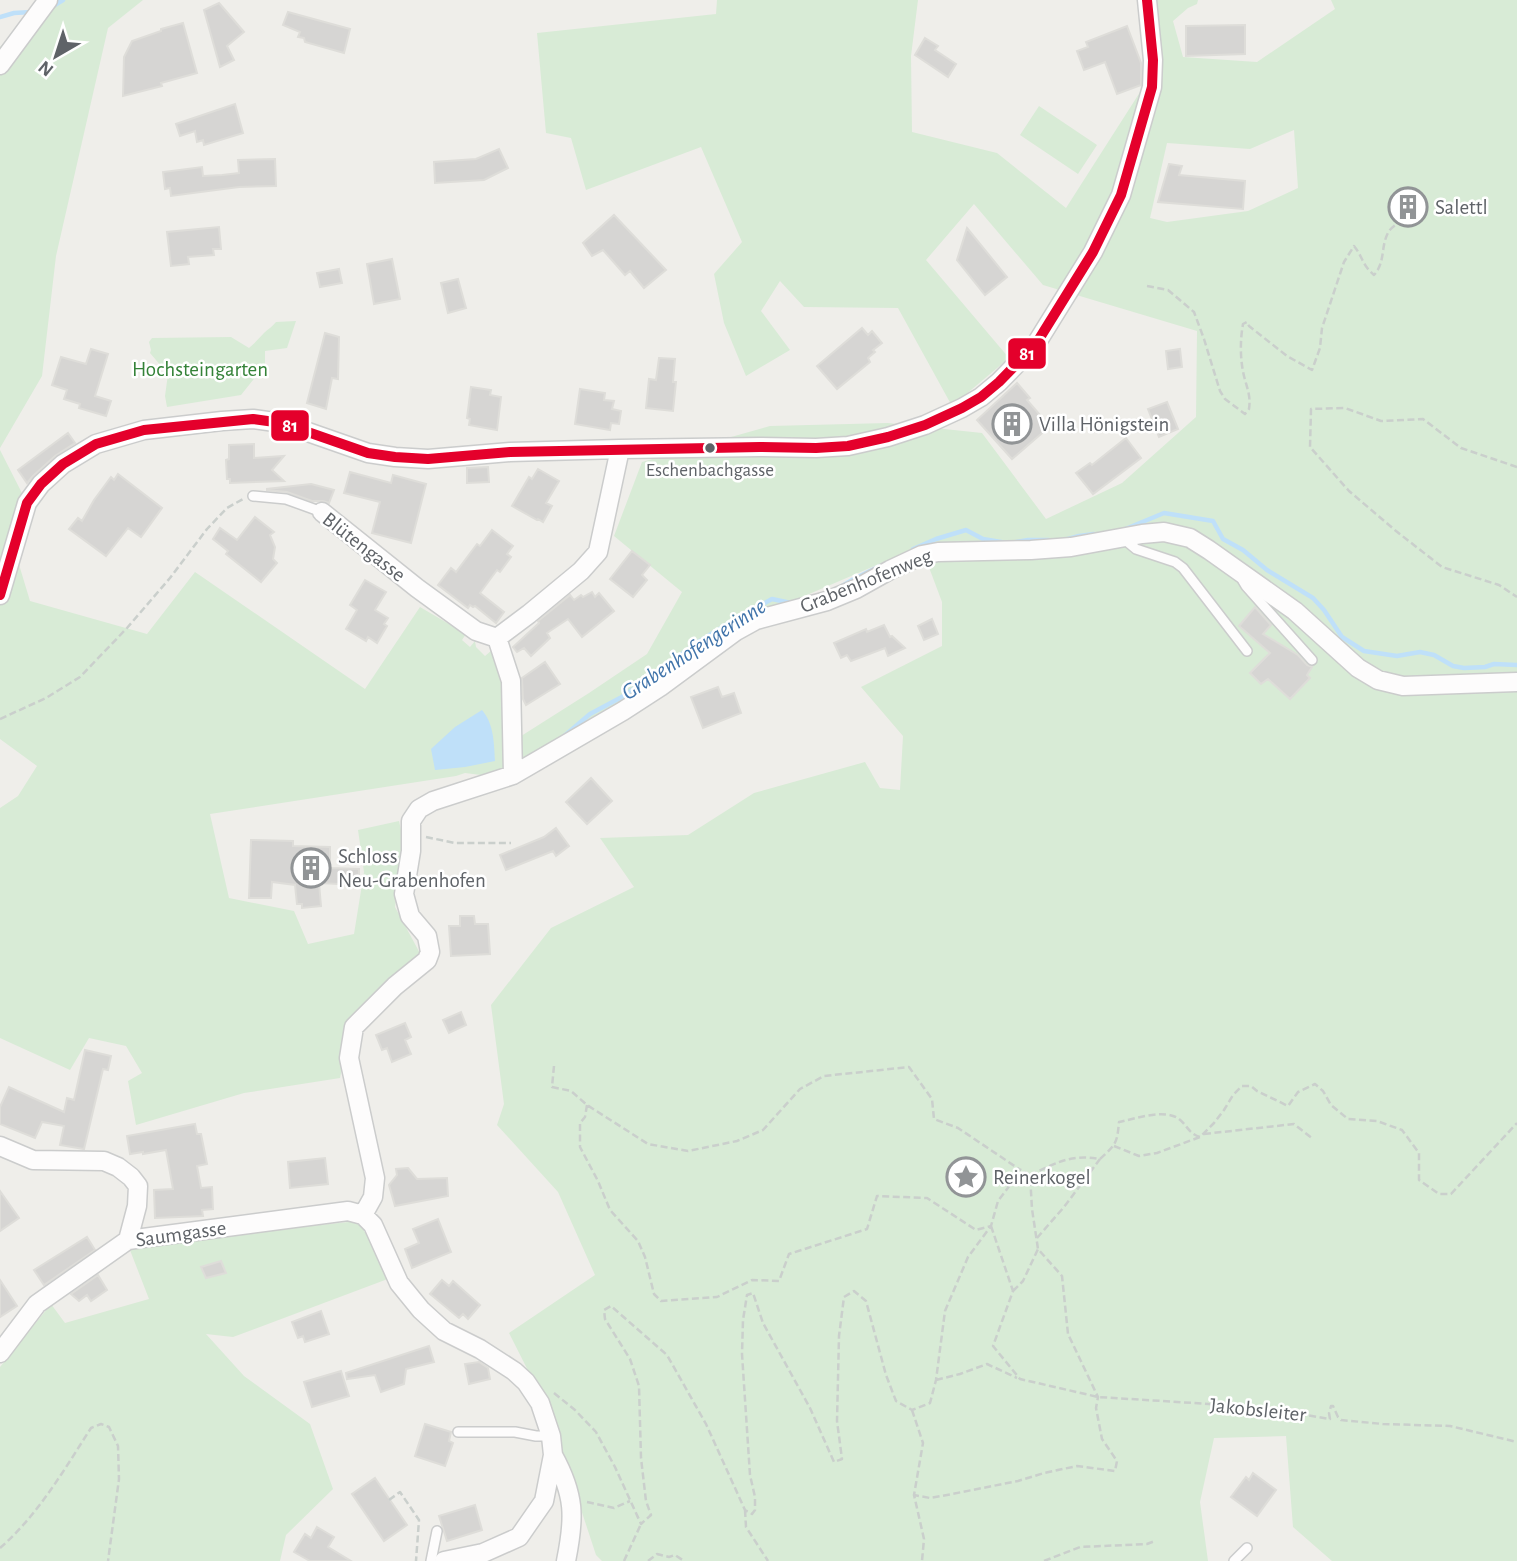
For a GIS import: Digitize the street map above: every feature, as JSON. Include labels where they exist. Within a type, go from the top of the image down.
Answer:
[{"type":"street","points":[[0,65],[48,0]]},
{"type":"street","points":[[0,595],[27,503],[41,484],[63,464],[96,444],[144,430],[253,419],[282,423],[368,453],[428,459],[510,452],[848,446],[925,425],[962,408],[999,382],[1036,344],[1093,251],[1121,195],[1152,87],[1153,60],[1147,0]]},
{"type":"street","points":[[513,775],[511,681],[497,638],[581,572],[598,552],[620,449]]},
{"type":"street","name":"Blütengasse","points":[[322,512],[466,624],[476,631],[497,638]]},
{"type":"street","name":"Grabenhofenweg","points":[[411,828],[411,821],[419,809],[433,801],[513,775],[623,711],[736,631],[756,620],[827,601],[922,555],[939,552],[1071,547],[1164,532],[1190,538],[1238,570],[1294,611],[1358,668],[1378,680],[1404,686],[1517,682]]},
{"type":"street","points":[[411,828],[411,850],[404,894],[410,916],[427,936],[430,952],[427,960],[395,986],[354,1027],[349,1058],[375,1178],[373,1197],[363,1215],[373,1225],[399,1283],[421,1310],[444,1331],[480,1349],[526,1382],[540,1403],[551,1436],[553,1455],[544,1502],[519,1537],[490,1556],[483,1553],[444,1561]]},
{"type":"street","points":[[0,1146],[33,1160],[104,1161],[125,1172],[138,1186],[137,1206],[128,1240]]},
{"type":"street","name":"Saumgasse","points":[[0,1353],[37,1304],[128,1240],[348,1211],[363,1215]]},
{"type":"street","points":[[553,1455],[564,1475],[572,1507],[571,1538],[566,1561]]},
{"type":"lane","name":"Blütengasse","points":[[253,496],[286,499],[322,512]]},
{"type":"lane","points":[[1123,538],[1136,549],[1175,562],[1183,568],[1247,651]]},
{"type":"lane","points":[[1238,570],[1246,586],[1312,660]]},
{"type":"lane","points":[[458,1432],[515,1432],[551,1436]]},
{"type":"lane","points":[[430,1561],[437,1531]]},
{"type":"lane","points":[[1234,1561],[1247,1548]]},
{"type":"path","points":[[1147,286],[1168,290],[1194,313],[1220,391],[1225,399],[1245,414],[1250,409],[1250,398],[1242,363],[1240,341],[1243,324],[1247,322],[1287,356],[1312,370],[1320,348],[1322,328],[1350,250],[1354,246],[1365,268],[1374,275],[1381,268],[1387,235],[1403,220]]},
{"type":"path","points":[[1517,467],[1461,449],[1423,419],[1381,421],[1345,408],[1311,409],[1310,447],[1349,491],[1442,567],[1499,585],[1517,597]]},
{"type":"path","points":[[0,719],[46,698],[80,677],[127,628],[227,508],[239,500],[253,496]]},
{"type":"path","points":[[411,828],[428,838],[455,843],[511,843]]},
{"type":"path","points":[[554,1066],[552,1087],[571,1091],[587,1105],[648,1144],[688,1151],[737,1141],[763,1130],[800,1089],[824,1076],[909,1068],[932,1099],[934,1119],[958,1128],[1030,1175]]},
{"type":"path","points":[[1202,1136],[1242,1086],[1251,1086],[1288,1107],[1297,1092],[1315,1084],[1323,1091],[1331,1105],[1348,1119],[1377,1121],[1402,1130],[1419,1153],[1419,1180],[1439,1194],[1451,1194],[1517,1123]]},
{"type":"path","points":[[587,1105],[585,1117],[580,1123],[579,1147],[610,1210],[638,1241],[654,1294],[661,1301],[717,1297],[752,1280],[779,1281],[789,1254],[867,1229],[877,1196],[927,1198],[976,1230],[991,1226]]},
{"type":"path","points":[[1037,1238],[1065,1207],[1100,1159],[1114,1146],[1119,1122],[1167,1113],[1179,1119],[1194,1135],[1202,1136]]},
{"type":"path","points":[[1114,1146],[1139,1156],[1157,1153],[1202,1136],[1294,1124],[1314,1139]]},
{"type":"path","points":[[1030,1175],[1067,1159],[1100,1159]]},
{"type":"path","points":[[912,1410],[930,1403],[936,1380],[945,1311],[968,1257],[991,1226],[998,1201],[1019,1169]]},
{"type":"path","points":[[1020,1379],[993,1346],[1013,1291],[1023,1280],[1038,1249],[1030,1175]]},
{"type":"path","points":[[991,1226],[1013,1291]]},
{"type":"path","points":[[914,1495],[930,1498],[947,1495],[1077,1466],[1115,1471],[1117,1461],[1102,1439],[1096,1408],[1098,1397],[1068,1334],[1062,1276],[1038,1249]]},
{"type":"path","points":[[745,1510],[752,1514],[755,1510],[742,1354],[747,1295],[753,1293],[763,1323],[810,1408],[834,1462],[842,1460],[837,1421],[839,1336],[844,1297],[854,1291],[866,1301],[886,1375],[897,1401],[912,1410],[923,1443],[914,1495],[924,1539],[922,1561]]},
{"type":"path","points":[[624,1561],[641,1524],[651,1515],[646,1501],[641,1458],[639,1386],[630,1359],[605,1319],[604,1310],[611,1306],[667,1355],[706,1424],[745,1510],[746,1527],[768,1561]]},
{"type":"path","points":[[936,1380],[986,1364],[1020,1379],[1098,1397]]},
{"type":"path","points":[[549,1389],[596,1432],[641,1524]]},
{"type":"path","name":"Jakobsleiter","points":[[1098,1397],[1257,1407],[1331,1419],[1330,1409],[1334,1406],[1341,1420],[1450,1426],[1517,1442]]},
{"type":"path","points":[[0,1548],[17,1533],[38,1507],[91,1428],[101,1424],[109,1427],[118,1446],[119,1479],[108,1561]]},
{"type":"path","points":[[389,1500],[400,1492],[419,1520],[416,1561]]},
{"type":"path","points":[[570,1499],[614,1508],[631,1501]]},
{"type":"path","points":[[1044,1561],[1080,1547],[1147,1544],[1155,1541]]},
{"type":"path","points":[[648,1561],[657,1554],[669,1557],[675,1555],[684,1561]]},
{"type":"green space","points":[[42,0],[143,0],[108,28],[56,256],[42,376],[0,448],[0,47]]},
{"type":"green space","points":[[717,0],[918,0],[911,56],[912,132],[997,153],[1066,208],[1142,89],[1158,81],[1154,0],[1198,0],[1197,4],[1173,21],[1183,57],[1257,62],[1335,9],[1331,0],[1517,0],[1517,1561],[1332,1561],[1293,1527],[1286,1436],[1214,1438],[1200,1502],[1208,1561],[602,1561],[596,1555],[549,1412],[509,1333],[595,1275],[558,1192],[497,1125],[504,1104],[491,1005],[551,928],[634,887],[600,838],[688,835],[754,793],[865,762],[880,788],[900,790],[903,736],[861,687],[942,646],[942,602],[921,546],[746,621],[623,711],[489,776],[465,773],[210,814],[229,898],[294,911],[308,944],[354,934],[364,872],[358,830],[399,821],[404,843],[395,907],[422,957],[352,1020],[340,1078],[244,1093],[136,1125],[128,1081],[142,1073],[126,1046],[89,1038],[70,1070],[0,1038],[0,808],[18,796],[37,766],[0,739],[0,450],[25,499],[14,548],[30,601],[147,634],[195,572],[365,689],[420,607],[466,634],[462,640],[470,647],[475,641],[476,647],[485,656],[492,650],[502,670],[518,738],[647,654],[682,592],[614,536],[642,462],[770,426],[888,423],[982,433],[1046,519],[1122,483],[1196,417],[1197,331],[1043,285],[974,204],[926,260],[1009,358],[952,406],[898,308],[804,307],[780,281],[761,311],[790,350],[746,376],[724,323],[714,274],[742,242],[701,147],[586,190],[571,138],[546,133],[537,33],[716,14]],"holes":[[[1294,130],[1298,188],[1248,211],[1167,222],[1150,218],[1167,143],[1250,149]]]},
{"type":"green space","points":[[1039,106],[1097,145],[1078,174],[1020,135]]},
{"type":"green space","name":"Hochsteingarten","points":[[296,321],[287,348],[265,351],[265,365],[241,395],[167,407],[165,396],[168,374],[150,353],[149,342],[152,338],[231,337],[249,348],[276,322]]},
{"type":"green space","points":[[358,1221],[393,1277],[233,1337],[206,1334],[244,1376],[310,1424],[333,1489],[286,1535],[280,1561],[0,1561],[0,1367],[51,1304],[65,1323],[149,1299],[128,1245]]},
{"type":"water","points":[[482,710],[491,728],[495,761],[435,770],[431,749],[455,727]]},
{"type":"building","points":[[219,3],[244,32],[227,46],[234,60],[220,67],[204,10]]},
{"type":"building","points":[[288,12],[350,29],[344,53],[305,42],[304,38],[298,37],[300,32],[283,25]]},
{"type":"building","points":[[183,23],[197,73],[123,96],[124,57],[132,41]]},
{"type":"building","points":[[1245,25],[1245,54],[1186,56],[1186,26]]},
{"type":"building","points":[[1127,26],[1141,63],[1141,85],[1117,94],[1105,62],[1084,70],[1077,51],[1088,47],[1086,42]]},
{"type":"building","points":[[925,38],[938,46],[935,50],[956,64],[948,77],[915,55]]},
{"type":"building","points":[[235,104],[243,133],[204,145],[203,140],[197,142],[195,131],[180,136],[176,124]]},
{"type":"building","points":[[499,149],[508,168],[484,180],[435,183],[434,162],[476,159]]},
{"type":"building","points":[[275,159],[276,186],[239,187],[171,196],[170,188],[165,189],[163,172],[202,167],[203,176],[222,175],[239,173],[238,160]]},
{"type":"building","points":[[1169,164],[1182,166],[1179,175],[1245,181],[1243,209],[1158,202]]},
{"type":"building","points":[[614,215],[666,270],[644,288],[630,271],[625,275],[603,250],[592,256],[583,243]]},
{"type":"building","points":[[219,227],[221,249],[213,249],[214,255],[188,257],[189,264],[171,266],[167,232]]},
{"type":"building","points":[[967,228],[1007,277],[985,295],[957,260]]},
{"type":"building","points":[[392,259],[400,299],[374,304],[367,264]]},
{"type":"building","points":[[339,269],[342,283],[320,287],[317,273]]},
{"type":"building","points":[[458,279],[466,308],[448,313],[441,283]]},
{"type":"building","points":[[862,328],[868,335],[872,331],[882,343],[873,350],[875,352],[868,358],[870,362],[837,389],[817,366]]},
{"type":"building","points":[[325,333],[339,337],[338,379],[332,378],[326,409],[307,403]]},
{"type":"building","points":[[91,349],[108,354],[95,396],[111,401],[106,416],[79,408],[80,404],[64,399],[67,390],[52,385],[61,357],[86,364]]},
{"type":"building","points":[[1180,349],[1182,367],[1168,369],[1166,351]]},
{"type":"building","points":[[659,358],[675,359],[673,411],[646,408],[649,379],[656,380]]},
{"type":"building","name":"Villa Hönigstein","points":[[1017,383],[1030,398],[1027,400],[1048,428],[1012,459],[977,420]]},
{"type":"building","points":[[471,387],[491,390],[490,395],[501,397],[497,430],[469,425],[470,419],[467,418]]},
{"type":"building","points":[[580,389],[605,393],[604,400],[614,401],[612,409],[621,411],[619,424],[611,423],[610,430],[575,424]]},
{"type":"building","points":[[1167,402],[1178,429],[1159,437],[1148,409]]},
{"type":"building","points":[[68,433],[75,443],[55,456],[27,483],[18,470]]},
{"type":"building","points":[[1126,438],[1141,458],[1093,494],[1076,473],[1090,463],[1092,465]]},
{"type":"building","points":[[254,444],[254,458],[284,456],[272,470],[284,481],[230,483],[230,479],[227,479],[226,460],[229,459],[229,445]]},
{"type":"building","points":[[488,467],[489,482],[467,483],[467,468]]},
{"type":"building","points":[[538,469],[559,481],[546,503],[552,506],[543,522],[512,506],[529,477],[532,479]]},
{"type":"building","points":[[350,472],[391,483],[393,475],[426,484],[411,543],[372,533],[380,502],[344,493]]},
{"type":"building","points":[[118,474],[162,508],[141,537],[128,528],[106,556],[69,529],[78,518],[82,521],[111,477],[114,480]]},
{"type":"building","points":[[311,484],[334,490],[329,503],[312,501],[287,492],[267,490],[267,489]]},
{"type":"building","points":[[255,517],[274,532],[270,535],[275,547],[273,559],[277,563],[261,582],[226,554],[228,551],[213,539],[220,528],[237,540]]},
{"type":"building","points":[[492,530],[513,546],[507,554],[511,557],[500,572],[497,570],[480,593],[504,612],[496,623],[475,606],[470,605],[468,608],[438,585],[451,568],[456,572],[477,544],[480,546]]},
{"type":"building","points":[[632,551],[650,565],[642,575],[647,580],[633,597],[610,579]]},
{"type":"building","points":[[365,580],[386,592],[375,610],[388,618],[384,624],[387,626],[377,643],[368,637],[366,641],[346,629],[357,610],[350,605]]},
{"type":"building","points":[[592,592],[595,597],[599,593],[614,611],[582,637],[568,619],[547,633],[550,638],[531,656],[524,648],[517,652],[513,647],[539,623],[538,621],[570,595],[574,600]]},
{"type":"building","points":[[1255,607],[1271,625],[1263,634],[1298,655],[1312,667],[1307,675],[1310,678],[1290,699],[1268,679],[1261,684],[1250,673],[1270,653],[1239,626]]},
{"type":"building","points":[[932,619],[938,634],[924,640],[918,626]]},
{"type":"building","points":[[884,625],[890,637],[905,648],[888,656],[885,648],[851,661],[847,655],[841,658],[834,643],[866,629],[867,632]]},
{"type":"building","points":[[545,662],[560,684],[526,705],[522,678]]},
{"type":"building","points":[[718,687],[722,697],[734,693],[741,713],[703,728],[691,697]]},
{"type":"building","points":[[591,778],[612,801],[587,824],[566,802]]},
{"type":"building","points":[[556,828],[569,846],[556,856],[553,851],[506,870],[500,855],[544,837]]},
{"type":"building","name":"Schloss Neu-Grabenhofen","points":[[251,840],[293,841],[293,846],[330,847],[330,868],[359,869],[359,885],[319,883],[321,906],[302,908],[302,904],[297,904],[295,885],[272,882],[271,898],[249,898]]},
{"type":"building","points":[[460,916],[474,916],[475,924],[488,924],[490,954],[451,956],[449,926],[460,926]]},
{"type":"building","points":[[461,1012],[466,1025],[449,1033],[443,1020]]},
{"type":"building","points":[[405,1023],[411,1037],[405,1040],[411,1054],[392,1062],[387,1048],[382,1050],[376,1035]]},
{"type":"building","points":[[85,1050],[111,1056],[108,1070],[103,1069],[84,1149],[60,1145],[64,1126],[42,1122],[35,1138],[0,1124],[0,1107],[9,1087],[64,1112],[67,1098],[74,1100]]},
{"type":"building","points":[[195,1124],[197,1134],[201,1134],[207,1164],[197,1166],[201,1188],[212,1187],[213,1209],[202,1210],[203,1216],[155,1218],[154,1190],[173,1189],[166,1150],[130,1154],[127,1136]]},
{"type":"building","points":[[325,1158],[328,1184],[290,1188],[288,1162]]},
{"type":"building","points":[[408,1168],[417,1179],[447,1178],[448,1196],[395,1206],[389,1185],[397,1175],[396,1169]]},
{"type":"building","points":[[0,1191],[19,1218],[0,1231]]},
{"type":"building","points":[[438,1219],[451,1252],[412,1268],[405,1249],[419,1243],[413,1229]]},
{"type":"building","points":[[87,1237],[95,1250],[44,1285],[34,1270]]},
{"type":"building","points":[[221,1261],[226,1273],[206,1278],[201,1267]]},
{"type":"building","points":[[98,1275],[107,1290],[91,1301],[87,1295],[79,1301],[71,1294]]},
{"type":"building","points":[[0,1280],[17,1306],[0,1317]]},
{"type":"building","points":[[442,1280],[449,1286],[453,1281],[480,1305],[468,1319],[463,1314],[459,1318],[430,1294]]},
{"type":"building","points":[[321,1311],[329,1334],[305,1342],[303,1336],[298,1338],[292,1322]]},
{"type":"building","points":[[429,1346],[434,1362],[406,1369],[404,1384],[381,1392],[375,1375],[347,1379],[346,1373]]},
{"type":"building","points":[[479,1362],[488,1368],[490,1379],[469,1384],[465,1364]]},
{"type":"building","points":[[341,1371],[349,1396],[312,1407],[304,1382]]},
{"type":"building","points":[[425,1424],[451,1432],[449,1441],[453,1443],[445,1466],[415,1456]]},
{"type":"building","points":[[1253,1473],[1276,1490],[1257,1516],[1231,1497],[1246,1477],[1249,1480]]},
{"type":"building","points":[[375,1478],[407,1525],[384,1541],[352,1494]]},
{"type":"building","points":[[475,1505],[482,1530],[447,1541],[439,1516]]},
{"type":"building","points":[[317,1527],[334,1537],[328,1547],[351,1561],[310,1561],[294,1552],[305,1534],[311,1538]]},
{"type":"waterway","points":[[50,8],[63,0]]},
{"type":"waterway","points":[[0,17],[32,12]]},
{"type":"waterway","name":"Grabenhofengerinne","points":[[1123,530],[1164,513],[1213,521],[1223,539],[1313,598],[1342,637],[1364,651],[1397,656],[1420,652],[1464,668],[1494,664],[1517,665]]},
{"type":"waterway","name":"Grabenhofengerinne","points":[[913,549],[966,530],[983,539],[1007,543]]},
{"type":"waterway","name":"Grabenhofengerinne","points":[[1068,539],[1094,534]]},
{"type":"waterway","name":"Grabenhofengerinne","points":[[1016,542],[1049,540]]},
{"type":"waterway","name":"Grabenhofengerinne","points":[[842,586],[880,566]]},
{"type":"waterway","name":"Grabenhofengerinne","points":[[563,737],[590,714],[620,698],[695,644],[741,616],[772,599],[791,603]]},
{"type":"transit line","name":"81","points":[[0,595],[27,503],[41,484],[63,464],[96,444],[144,430],[253,419],[282,423],[368,453],[428,459],[510,452],[848,446],[925,425],[962,408],[999,382],[1036,344],[1093,252],[1121,195],[1152,87],[1153,60],[1147,0]]},
{"type":"place","name":"Salettl","points":[[1408,207]]},
{"type":"place","name":"Villa Hönigstein","points":[[1012,424]]},
{"type":"place","name":"Eschenbachgasse","points":[[710,448]]},
{"type":"place","name":"Schloss Neu-Grabenhofen","points":[[311,868]]},
{"type":"place","name":"Reinerkogel","points":[[966,1177]]}]
